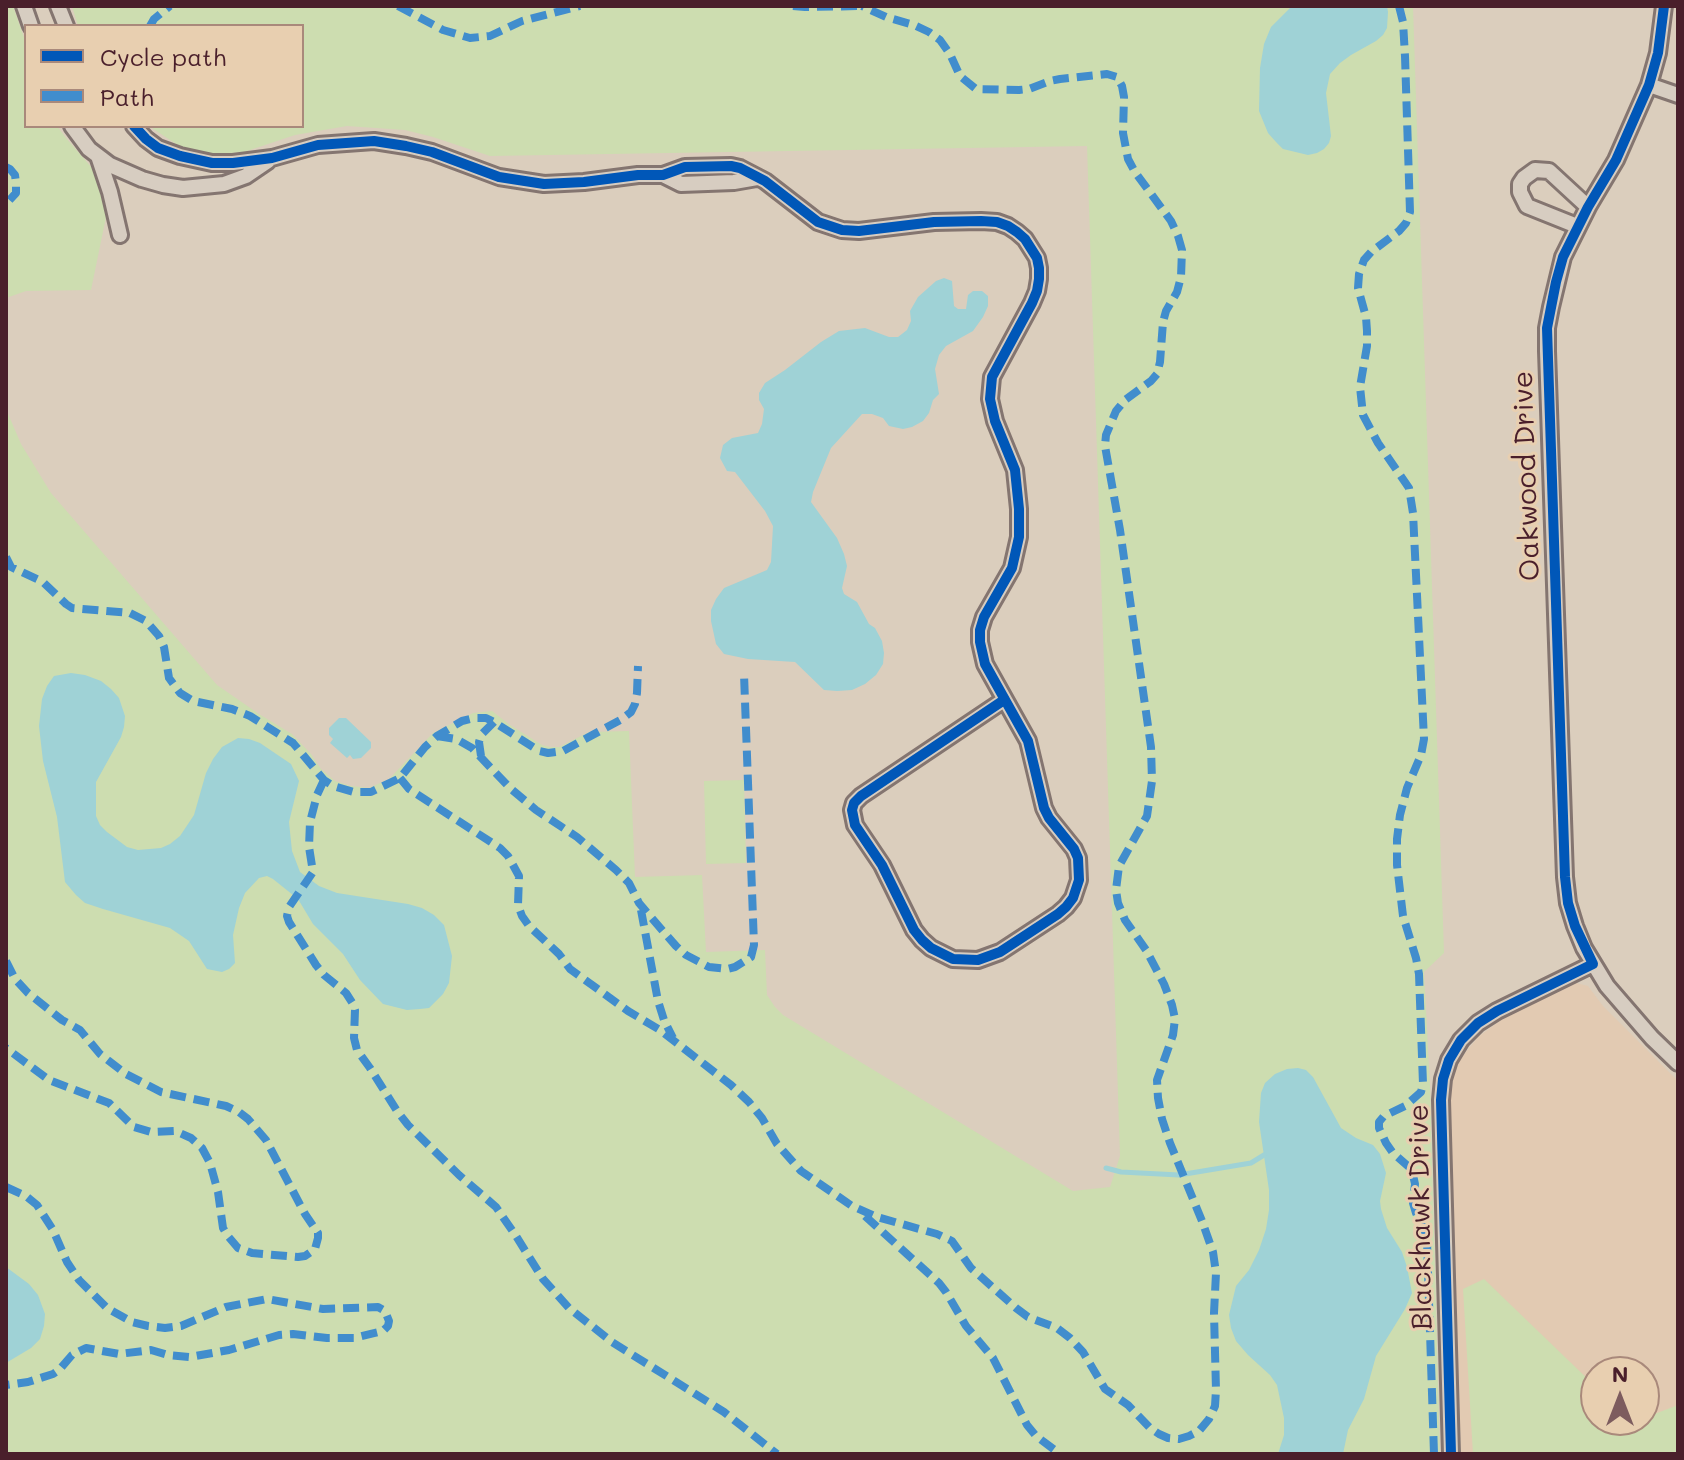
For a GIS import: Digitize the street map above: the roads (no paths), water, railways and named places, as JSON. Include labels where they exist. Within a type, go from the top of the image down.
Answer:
[{"type":"street","name":"Oakwood Drive","points":[[1664,6],[1658,53],[1649,85],[1616,160],[1577,226],[1563,257],[1547,328],[1547,351],[1568,903],[1575,926],[1607,986],[1678,1063]]},
{"type":"street","points":[[1649,85],[1678,95]]},
{"type":"street","points":[[74,128],[97,156],[110,165],[163,185],[183,188],[224,184],[246,176],[272,158]]},
{"type":"street","points":[[136,128],[158,148],[196,160],[233,163],[272,158],[318,145],[374,141],[432,152],[487,173],[544,184],[638,175],[663,175],[681,184],[757,178],[818,222],[842,230],[859,231],[934,222],[997,222],[1008,226],[1032,248],[1039,268],[1037,291],[996,366],[990,388],[995,421],[1015,470],[1019,520],[1012,568],[984,617],[980,630],[981,654],[1028,741],[1044,808],[1074,849],[1078,858],[1079,880],[1073,898],[1066,907],[1000,952],[978,960],[953,959],[931,948],[914,930],[882,865],[855,825],[852,810],[861,796],[1004,700]]},
{"type":"street","points":[[97,156],[110,192],[120,235]]},
{"type":"street","points":[[1577,226],[1527,206],[1520,192],[1520,184],[1535,170],[1549,171],[1588,207]]},
{"type":"street","name":"Blackhawk Drive","points":[[1451,1454],[1441,1100],[1443,1079],[1449,1060],[1461,1040],[1478,1023],[1593,964]]},
{"type":"water","points":[[1292,6],[1387,6],[1388,12],[1387,28],[1383,35],[1340,63],[1330,74],[1326,93],[1331,136],[1324,149],[1308,155],[1283,149],[1268,133],[1259,111],[1264,44],[1271,27]]},
{"type":"water","points":[[944,278],[952,281],[954,306],[958,309],[966,309],[968,295],[973,291],[982,291],[988,296],[988,306],[973,331],[946,346],[939,355],[935,369],[939,394],[933,400],[929,413],[923,421],[903,429],[889,426],[883,418],[862,414],[831,448],[811,502],[837,538],[847,566],[842,588],[844,594],[857,602],[869,624],[875,628],[882,641],[883,664],[865,684],[852,690],[837,691],[824,690],[795,662],[724,654],[716,644],[711,610],[724,588],[767,570],[771,562],[773,526],[735,472],[727,471],[720,458],[723,445],[732,438],[758,433],[764,409],[759,393],[765,383],[839,331],[865,328],[898,337],[907,330],[911,321],[910,311],[918,297]]},
{"type":"water","points":[[71,673],[101,681],[119,698],[125,716],[121,737],[96,782],[96,816],[107,832],[127,847],[138,850],[170,844],[180,836],[194,815],[206,773],[222,747],[238,738],[260,743],[291,764],[299,781],[289,822],[292,851],[300,872],[319,886],[337,893],[408,904],[434,915],[444,925],[452,956],[449,983],[443,994],[429,1008],[407,1010],[383,1004],[360,980],[343,954],[313,924],[298,899],[267,876],[259,878],[245,893],[233,935],[235,963],[222,972],[207,969],[189,941],[170,928],[85,903],[65,882],[57,817],[43,761],[39,726],[47,686],[54,676]]},
{"type":"water","points":[[339,718],[346,718],[371,742],[371,748],[361,758],[353,759],[350,755],[347,758],[330,743],[333,739],[329,728]]},
{"type":"water","points":[[1298,1068],[1306,1070],[1313,1077],[1341,1128],[1373,1145],[1380,1154],[1386,1173],[1381,1209],[1387,1228],[1402,1252],[1412,1293],[1376,1356],[1364,1399],[1348,1430],[1343,1454],[1278,1454],[1284,1435],[1284,1418],[1277,1385],[1236,1341],[1229,1315],[1236,1286],[1259,1250],[1269,1210],[1259,1122],[1261,1093],[1265,1083],[1275,1074]]},
{"type":"water","points":[[6,1267],[29,1284],[38,1295],[45,1314],[40,1339],[6,1363]]},
{"type":"waterway","points":[[1106,1168],[1121,1172],[1179,1175],[1251,1163],[1264,1155]]}]
